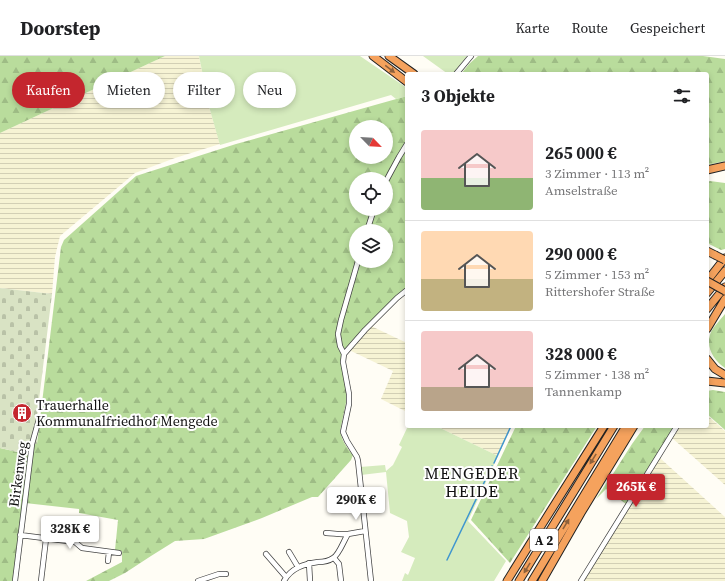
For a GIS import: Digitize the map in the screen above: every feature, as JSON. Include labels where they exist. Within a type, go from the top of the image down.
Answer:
[{"type":"highway","points":[[373,56],[405,80]]},
{"type":"highway","points":[[389,56],[411,72]]},
{"type":"highway","points":[[709,170],[725,166]]},
{"type":"highway","points":[[709,252],[725,259],[709,279]]},
{"type":"highway","points":[[709,291],[725,271]]},
{"type":"highway","points":[[709,282],[725,291]]},
{"type":"highway","points":[[709,307],[725,287]]},
{"type":"highway","points":[[709,319],[725,299]]},
{"type":"highway","points":[[709,326],[725,299]]},
{"type":"highway","points":[[709,362],[715,369],[725,375]]},
{"type":"highway","points":[[709,381],[725,383]]},
{"type":"highway","points":[[507,581],[602,428]]},
{"type":"highway","name":"A 2","points":[[519,581],[613,428]]},
{"type":"highway","name":"A 2","points":[[532,581],[625,428]]},
{"type":"highway","points":[[542,581],[633,428]]},
{"type":"street","points":[[458,72],[471,56]]},
{"type":"street","points":[[391,172],[405,147]]},
{"type":"street","points":[[356,268],[338,334],[340,346],[344,354],[343,362],[349,394],[349,404],[343,432],[358,461],[371,581]]},
{"type":"street","points":[[344,354],[397,298],[405,292]]},
{"type":"street","name":"Birkenweg","points":[[14,581],[32,444],[39,419]]},
{"type":"street","points":[[581,581],[676,428]]},
{"type":"street","points":[[326,533],[343,535],[365,531]]},
{"type":"street","points":[[266,554],[285,579],[298,567],[309,563],[327,561],[334,558],[348,534]]},
{"type":"street","points":[[20,535],[74,542],[82,548],[119,553]]},
{"type":"street","points":[[41,581],[46,539]]},
{"type":"street","points":[[108,561],[109,552]]},
{"type":"street","points":[[289,552],[298,567]]},
{"type":"street","points":[[334,558],[339,564],[341,581]]},
{"type":"street","points":[[309,563],[310,581]]},
{"type":"street","points":[[198,581],[219,574],[226,574]]},
{"type":"shaded area","points":[[165,56],[199,56],[202,72],[173,72],[173,108],[210,108],[220,144],[175,158],[135,173],[60,236],[55,257],[52,294],[0,288],[0,133],[54,108],[85,108],[85,93],[93,90],[93,108],[165,108],[165,72],[131,72]]},
{"type":"shaded area","points":[[371,326],[405,342],[405,411],[381,399],[393,371],[349,350]]},
{"type":"shaded area","points":[[709,417],[725,431],[725,485],[672,438],[678,428],[709,428]]},
{"type":"shaded area","points":[[440,428],[511,428],[498,456]]},
{"type":"shaded area","points":[[660,458],[725,517],[725,581],[583,581]]},
{"type":"green space","points":[[0,56],[165,56],[131,72],[93,72],[93,90],[85,93],[85,72],[12,72],[12,108],[54,108],[0,133]]},
{"type":"green space","points":[[199,56],[360,56],[405,87],[405,97],[396,99],[391,95],[220,145],[210,108],[235,108],[235,72],[202,72]]},
{"type":"green space","points":[[423,56],[467,56],[455,72],[445,72]]},
{"type":"green space","points":[[478,56],[703,56],[725,59],[725,161],[709,165],[709,72],[463,72]]},
{"type":"green space","points":[[405,97],[405,290],[341,356],[347,398],[340,431],[345,444],[353,455],[351,460],[318,497],[312,497],[262,518],[204,539],[175,541],[125,573],[109,581],[86,581],[122,562],[122,551],[115,550],[118,520],[79,513],[79,509],[25,503],[13,581],[0,581],[0,448],[31,455],[32,444],[37,444],[61,247],[64,240],[136,176],[236,144]]},
{"type":"green space","points":[[709,181],[725,183],[725,249],[721,250],[709,244]]},
{"type":"green space","points":[[0,288],[52,294],[37,416],[37,444],[32,444],[31,455],[0,448]]},
{"type":"green space","points":[[725,314],[725,368],[717,361],[711,352],[709,337],[711,332]]},
{"type":"green space","points":[[709,391],[725,392],[725,430],[709,416]]},
{"type":"green space","points":[[407,428],[440,428],[498,456],[468,521],[506,561],[494,581],[402,581],[405,573],[408,575],[415,558],[401,552],[409,537],[407,521],[390,513],[386,472],[361,475],[360,467],[385,465],[386,471],[393,465],[402,447],[399,445]]},
{"type":"green space","points":[[515,428],[596,428],[510,563],[471,520]]},
{"type":"green space","points":[[644,428],[675,428],[626,504],[606,489],[596,499],[611,477]]},
{"type":"waterway","points":[[494,463],[510,428]]},
{"type":"waterway","points":[[447,560],[492,466]]},
{"type":"place","name":"Trauerhalle Kommunalfriedhof Mengede","points":[[22,413]]},
{"type":"district","name":"MENGEDER HEIDE","points":[[472,482]]}]
